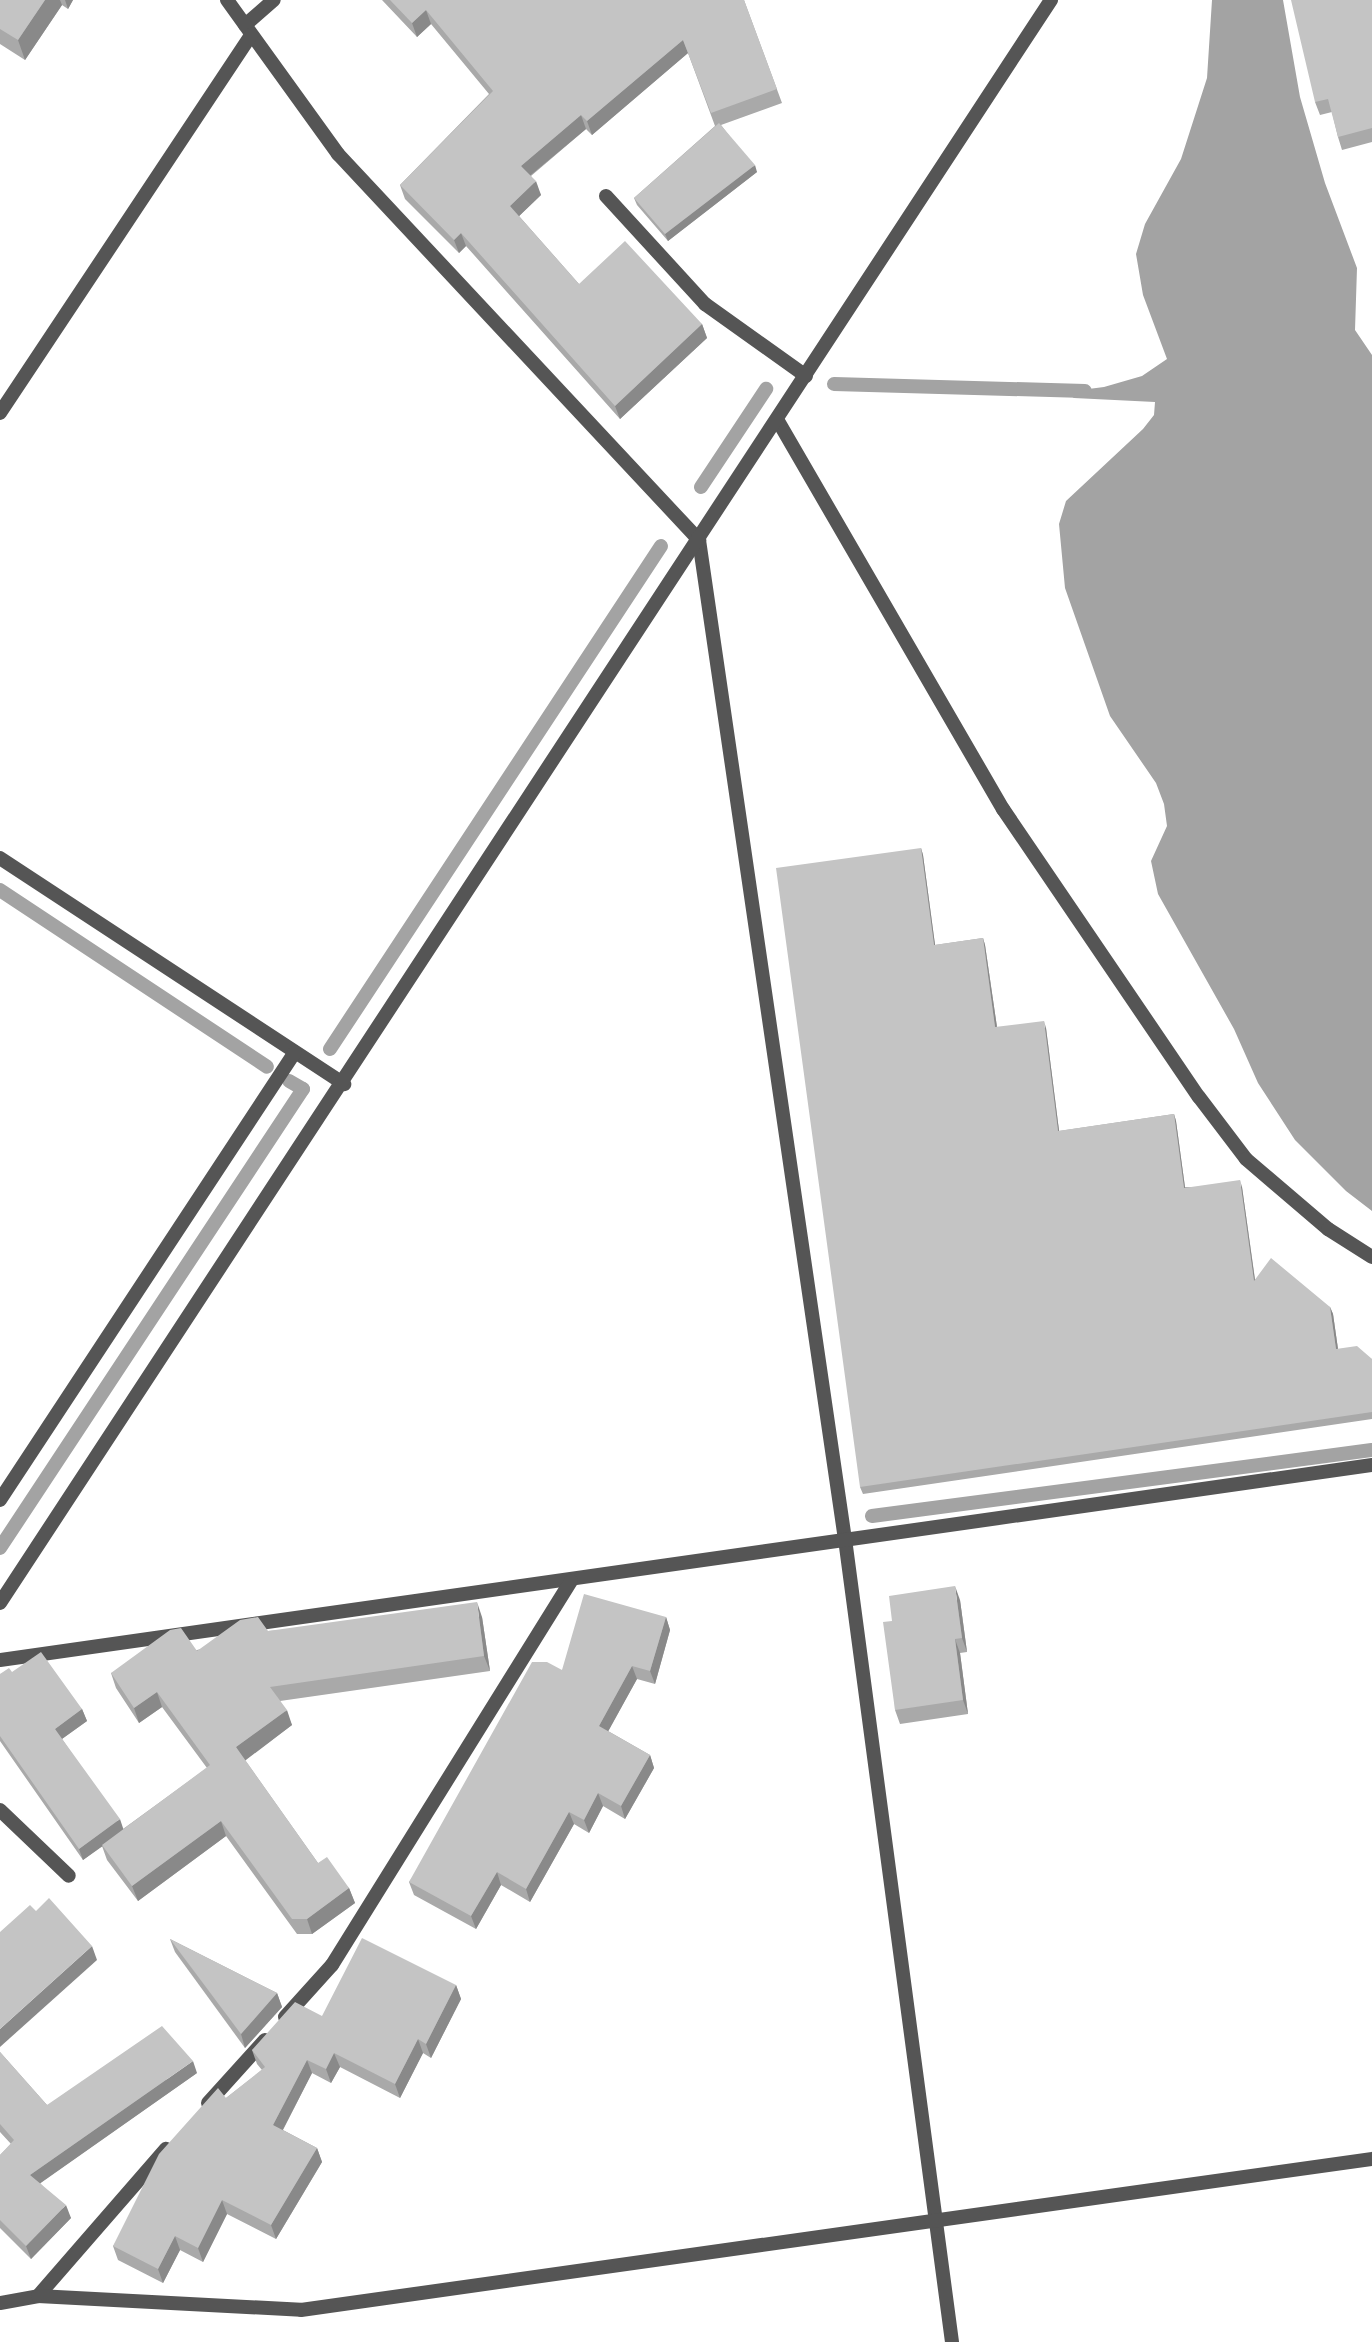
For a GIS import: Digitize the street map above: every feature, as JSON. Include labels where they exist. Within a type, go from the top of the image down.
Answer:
[{"type":"street","points":[[227,0],[338,154],[699,540],[845,1539],[952,2342]]},
{"type":"street","points":[[0,413],[248,30],[274,0]]},
{"type":"street","points":[[0,1602],[344,1084],[1051,0]]},
{"type":"street","points":[[606,196],[705,304],[806,376]]},
{"type":"street","points":[[778,421],[1003,809],[1199,1097],[1246,1159],[1328,1229],[1372,1257]]},
{"type":"street","points":[[0,858],[344,1084]]},
{"type":"street","points":[[0,1500],[295,1052]]},
{"type":"street","points":[[0,1660],[571,1581],[845,1539],[1372,1465]]},
{"type":"street","points":[[196,2117],[332,1965],[571,1581]]},
{"type":"street","points":[[0,1810],[69,1876]]},
{"type":"street","points":[[38,2296],[177,2137]]},
{"type":"street","points":[[0,2303],[38,2296],[301,2310],[1372,2160]]},
{"type":"shaded area","points":[[1212,0],[1283,0],[1300,97],[1325,183],[1357,268],[1355,330],[1372,355],[1372,1211],[1346,1191],[1295,1140],[1258,1083],[1234,1029],[1158,894],[1151,861],[1167,826],[1164,804],[1156,783],[1110,716],[1065,588],[1059,524],[1066,501],[1143,429],[1154,415],[1155,402],[1074,398],[1065,392],[1104,387],[1142,376],[1167,359],[1143,295],[1136,254],[1145,224],[1181,159],[1207,78]]},
{"type":"building","points":[[0,0],[45,0],[18,40],[0,29]]},
{"type":"building","points":[[390,0],[744,0],[777,89],[711,113],[683,40],[587,121],[581,115],[521,166],[536,181],[510,206],[579,284],[625,241],[702,324],[615,406],[461,233],[454,240],[400,185],[493,91],[426,10],[412,23]]},
{"type":"building","points":[[1291,0],[1372,0],[1372,128],[1338,137],[1328,99],[1315,102]]},
{"type":"building","points":[[719,123],[755,165],[665,234],[634,198]]},
{"type":"building","points":[[921,848],[934,945],[983,938],[995,1027],[1044,1021],[1058,1131],[1174,1114],[1184,1188],[1240,1180],[1254,1281],[1271,1258],[1330,1307],[1336,1349],[1357,1346],[1372,1359],[1372,1412],[860,1487],[776,868]]},
{"type":"building","points":[[955,1586],[962,1638],[955,1639],[963,1700],[895,1710],[883,1622],[892,1621],[889,1596]]},
{"type":"building","points":[[584,1594],[666,1617],[650,1671],[632,1666],[599,1726],[650,1755],[621,1806],[598,1793],[584,1820],[569,1812],[526,1889],[497,1872],[471,1916],[409,1882],[532,1662],[547,1662],[562,1670]]},
{"type":"building","points":[[477,1602],[484,1656],[270,1687],[287,1710],[236,1747],[318,1863],[327,1857],[349,1888],[307,1919],[292,1919],[221,1821],[132,1886],[102,1845],[210,1765],[157,1692],[134,1708],[111,1673],[170,1630],[181,1628],[197,1651],[240,1620],[258,1617],[268,1631]]},
{"type":"building","points":[[41,1652],[82,1709],[55,1729],[120,1819],[79,1849],[0,1736],[0,1674],[9,1668],[12,1672]]},
{"type":"building","points":[[49,1898],[92,1946],[0,2029],[0,1932],[30,1905],[36,1911]]},
{"type":"building","points":[[362,1938],[456,1985],[426,2044],[418,2039],[395,2084],[334,2053],[326,2069],[307,2060],[273,2125],[317,2148],[271,2225],[222,2200],[198,2248],[175,2236],[158,2269],[113,2246],[159,2154],[218,2088],[226,2098],[265,2067],[252,2050],[295,2002],[322,2016]]},
{"type":"building","points":[[170,1939],[277,1993],[241,2034]]},
{"type":"building","points":[[162,2026],[193,2061],[30,2175],[66,2205],[26,2246],[0,2220],[0,2155],[14,2140],[0,2124],[0,2052],[47,2105]]},
{"type":"waterway","points":[[834,384],[1085,391]]},
{"type":"waterway","points":[[701,487],[766,389]]},
{"type":"waterway","points":[[330,1049],[661,546]]},
{"type":"waterway","points":[[0,890],[267,1067]]},
{"type":"waterway","points":[[0,1548],[303,1089],[289,1081]]},
{"type":"waterway","points":[[872,1516],[1372,1450]]}]
